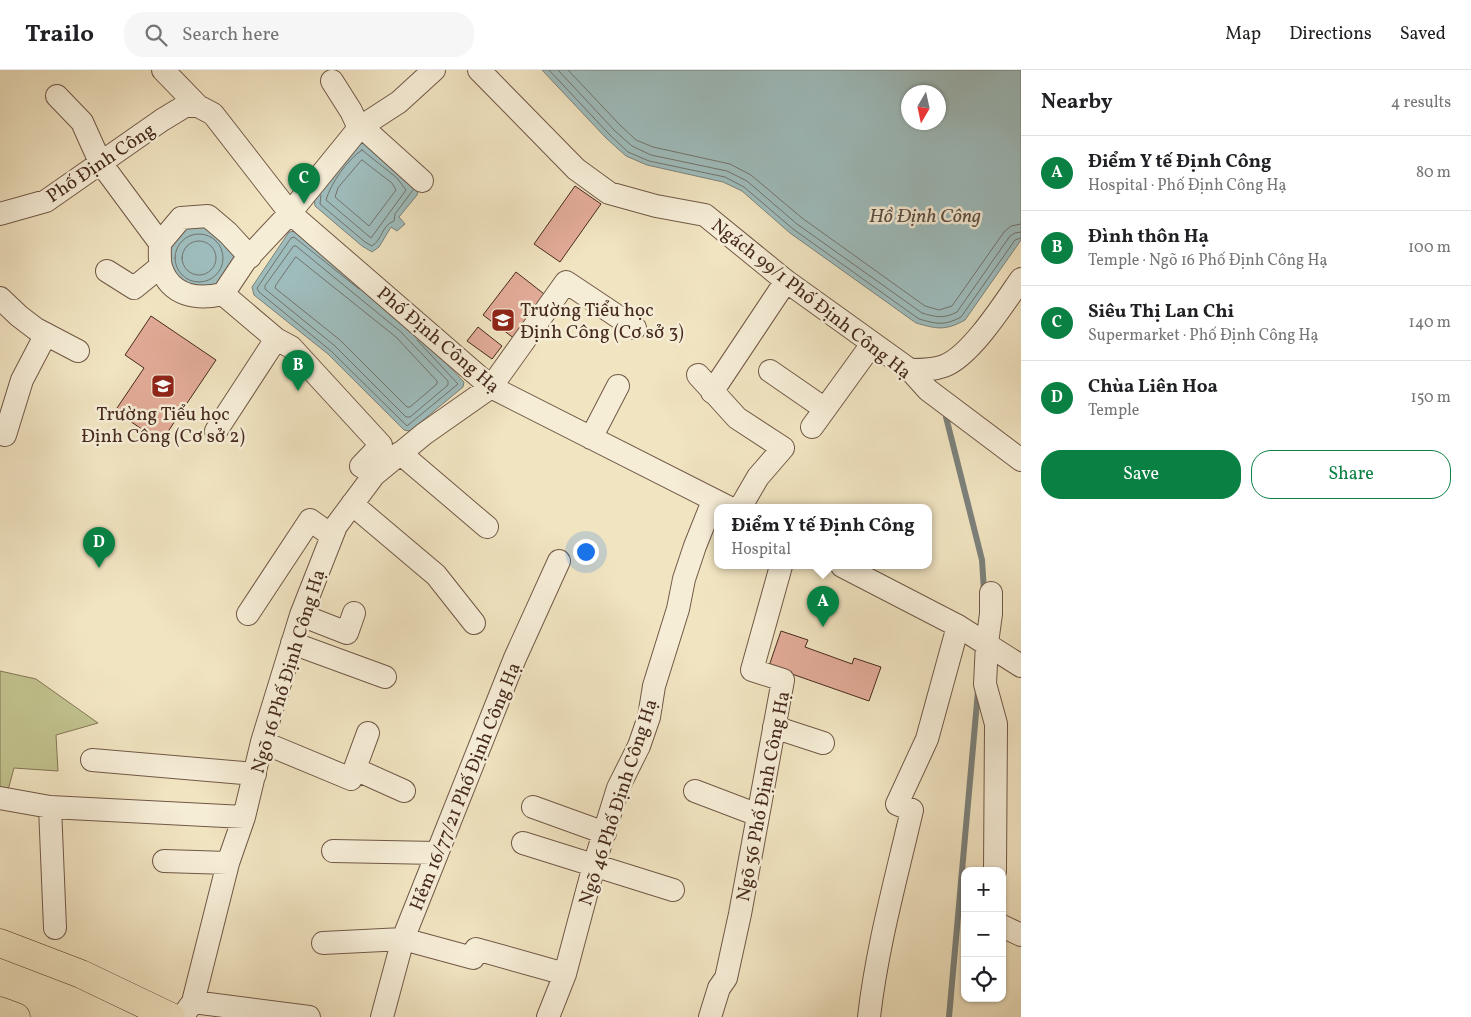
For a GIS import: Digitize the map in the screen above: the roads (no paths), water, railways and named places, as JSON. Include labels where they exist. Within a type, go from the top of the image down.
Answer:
[{"type":"main road","points":[[0,943],[80,974],[171,1017]]},
{"type":"street","name":"Phố Định Công Hạ","points":[[163,70],[198,106],[213,114],[290,212],[491,387],[722,504]]},
{"type":"street","points":[[57,96],[82,122],[100,162],[160,243],[161,266],[169,284],[189,295],[206,298],[223,294],[250,256],[290,212],[360,127],[399,102],[434,70]]},
{"type":"street","name":"Ngách 99/1 Phố Định Công Hạ","points":[[479,70],[576,169],[609,193],[656,206],[705,215],[786,281],[910,370],[928,390],[1021,460]]},
{"type":"street","points":[[332,81],[360,127],[422,181]]},
{"type":"street","name":"Phố Định Công","points":[[0,214],[46,201],[100,162],[185,106],[198,106]]},
{"type":"street","points":[[160,243],[181,218],[208,216],[250,256]]},
{"type":"street","points":[[107,271],[134,288],[161,266]]},
{"type":"street","points":[[910,370],[930,370],[947,365],[966,350],[982,334],[1021,279]]},
{"type":"street","points":[[712,392],[786,281]]},
{"type":"street","name":"Ngõ 16 Phố Định Công Hạ","points":[[187,1009],[228,863],[244,817],[262,742],[292,643],[331,535],[374,475],[400,453],[491,387],[566,282],[635,328]]},
{"type":"street","points":[[223,294],[276,339],[292,346],[381,445],[361,466],[374,475]]},
{"type":"street","points":[[0,298],[36,329],[78,351]]},
{"type":"street","points":[[5,435],[22,380],[46,334]]},
{"type":"street","points":[[216,431],[276,339]]},
{"type":"street","points":[[770,371],[819,418],[872,344]]},
{"type":"street","points":[[698,375],[737,418],[783,448],[758,477],[742,504]]},
{"type":"street","points":[[591,438],[618,386]]},
{"type":"street","points":[[400,453],[487,528]]},
{"type":"street","points":[[352,504],[436,575],[474,623]]},
{"type":"street","name":"Ngõ 46 Phố Định Công Hạ","points":[[548,1017],[565,974],[594,865],[618,788],[639,746],[649,716],[654,686],[678,608],[684,579],[695,546],[714,516]]},
{"type":"street","points":[[248,614],[310,520],[331,535]]},
{"type":"street","name":"Hẻm 16/77/21 Phố Định Công Hạ","points":[[382,1017],[402,939],[515,658],[559,561]]},
{"type":"street","name":"Ngõ 56 Phố Định Công Hạ","points":[[710,1017],[719,988],[726,978],[783,680],[752,670],[780,569]]},
{"type":"street","points":[[848,569],[977,637],[1021,666]]},
{"type":"street","points":[[869,1017],[880,942],[912,810],[897,804],[977,637],[991,614],[991,593]]},
{"type":"street","points":[[301,615],[347,633],[354,613]]},
{"type":"street","points":[[977,637],[985,684],[996,724],[995,867]]},
{"type":"street","points":[[292,643],[385,677]]},
{"type":"street","points":[[774,727],[823,743]]},
{"type":"street","points":[[262,742],[351,779],[368,733]]},
{"type":"street","points":[[92,760],[255,774]]},
{"type":"street","points":[[355,769],[404,791]]},
{"type":"street","points":[[695,791],[758,816]]},
{"type":"street","points":[[0,798],[50,807],[244,817]]},
{"type":"street","points":[[50,807],[54,928]]},
{"type":"street","points":[[533,807],[605,833]]},
{"type":"street","points":[[523,843],[673,890]]},
{"type":"street","points":[[332,851],[437,853]]},
{"type":"street","points":[[164,861],[228,863]]},
{"type":"street","points":[[1006,928],[1021,934]]},
{"type":"street","points":[[323,942],[402,939],[565,974]]},
{"type":"street","points":[[187,1009],[309,1017]]},
{"type":"water","name":"Hồ Định Công","points":[[542,70],[1021,70],[1021,240],[965,320],[952,326],[935,328],[916,323],[790,233],[742,191],[723,182],[647,165],[626,156],[606,138]]},
{"type":"water","points":[[362,136],[419,189],[417,195],[399,217],[405,224],[397,231],[391,227],[379,247],[372,252],[362,246],[315,206],[314,198]]},
{"type":"water","points":[[203,222],[235,253],[234,265],[222,285],[178,287],[166,245],[181,227]]},
{"type":"water","points":[[296,231],[409,324],[464,382],[463,387],[410,431],[404,430],[328,354],[254,295],[252,287],[289,232]]},
{"type":"waterway","points":[[946,417],[982,560],[984,591]]},
{"type":"waterway","points":[[949,1017],[978,691]]},
{"type":"place","name":"Siêu Thị Lan Chi","points":[[304,204]]},
{"type":"place","name":"Trường Tiểu học Định Công (Cơ sở 3)","points":[[503,320]]},
{"type":"place","name":"Trường Tiểu học Định Công (Cơ sở 2)","points":[[163,386]]},
{"type":"place","name":"Đình thôn Hạ","points":[[298,391]]},
{"type":"place","name":"Chùa Liên Hoa","points":[[99,568]]},
{"type":"place","name":"Điểm Y tế Định Công","points":[[823,627]]}]
